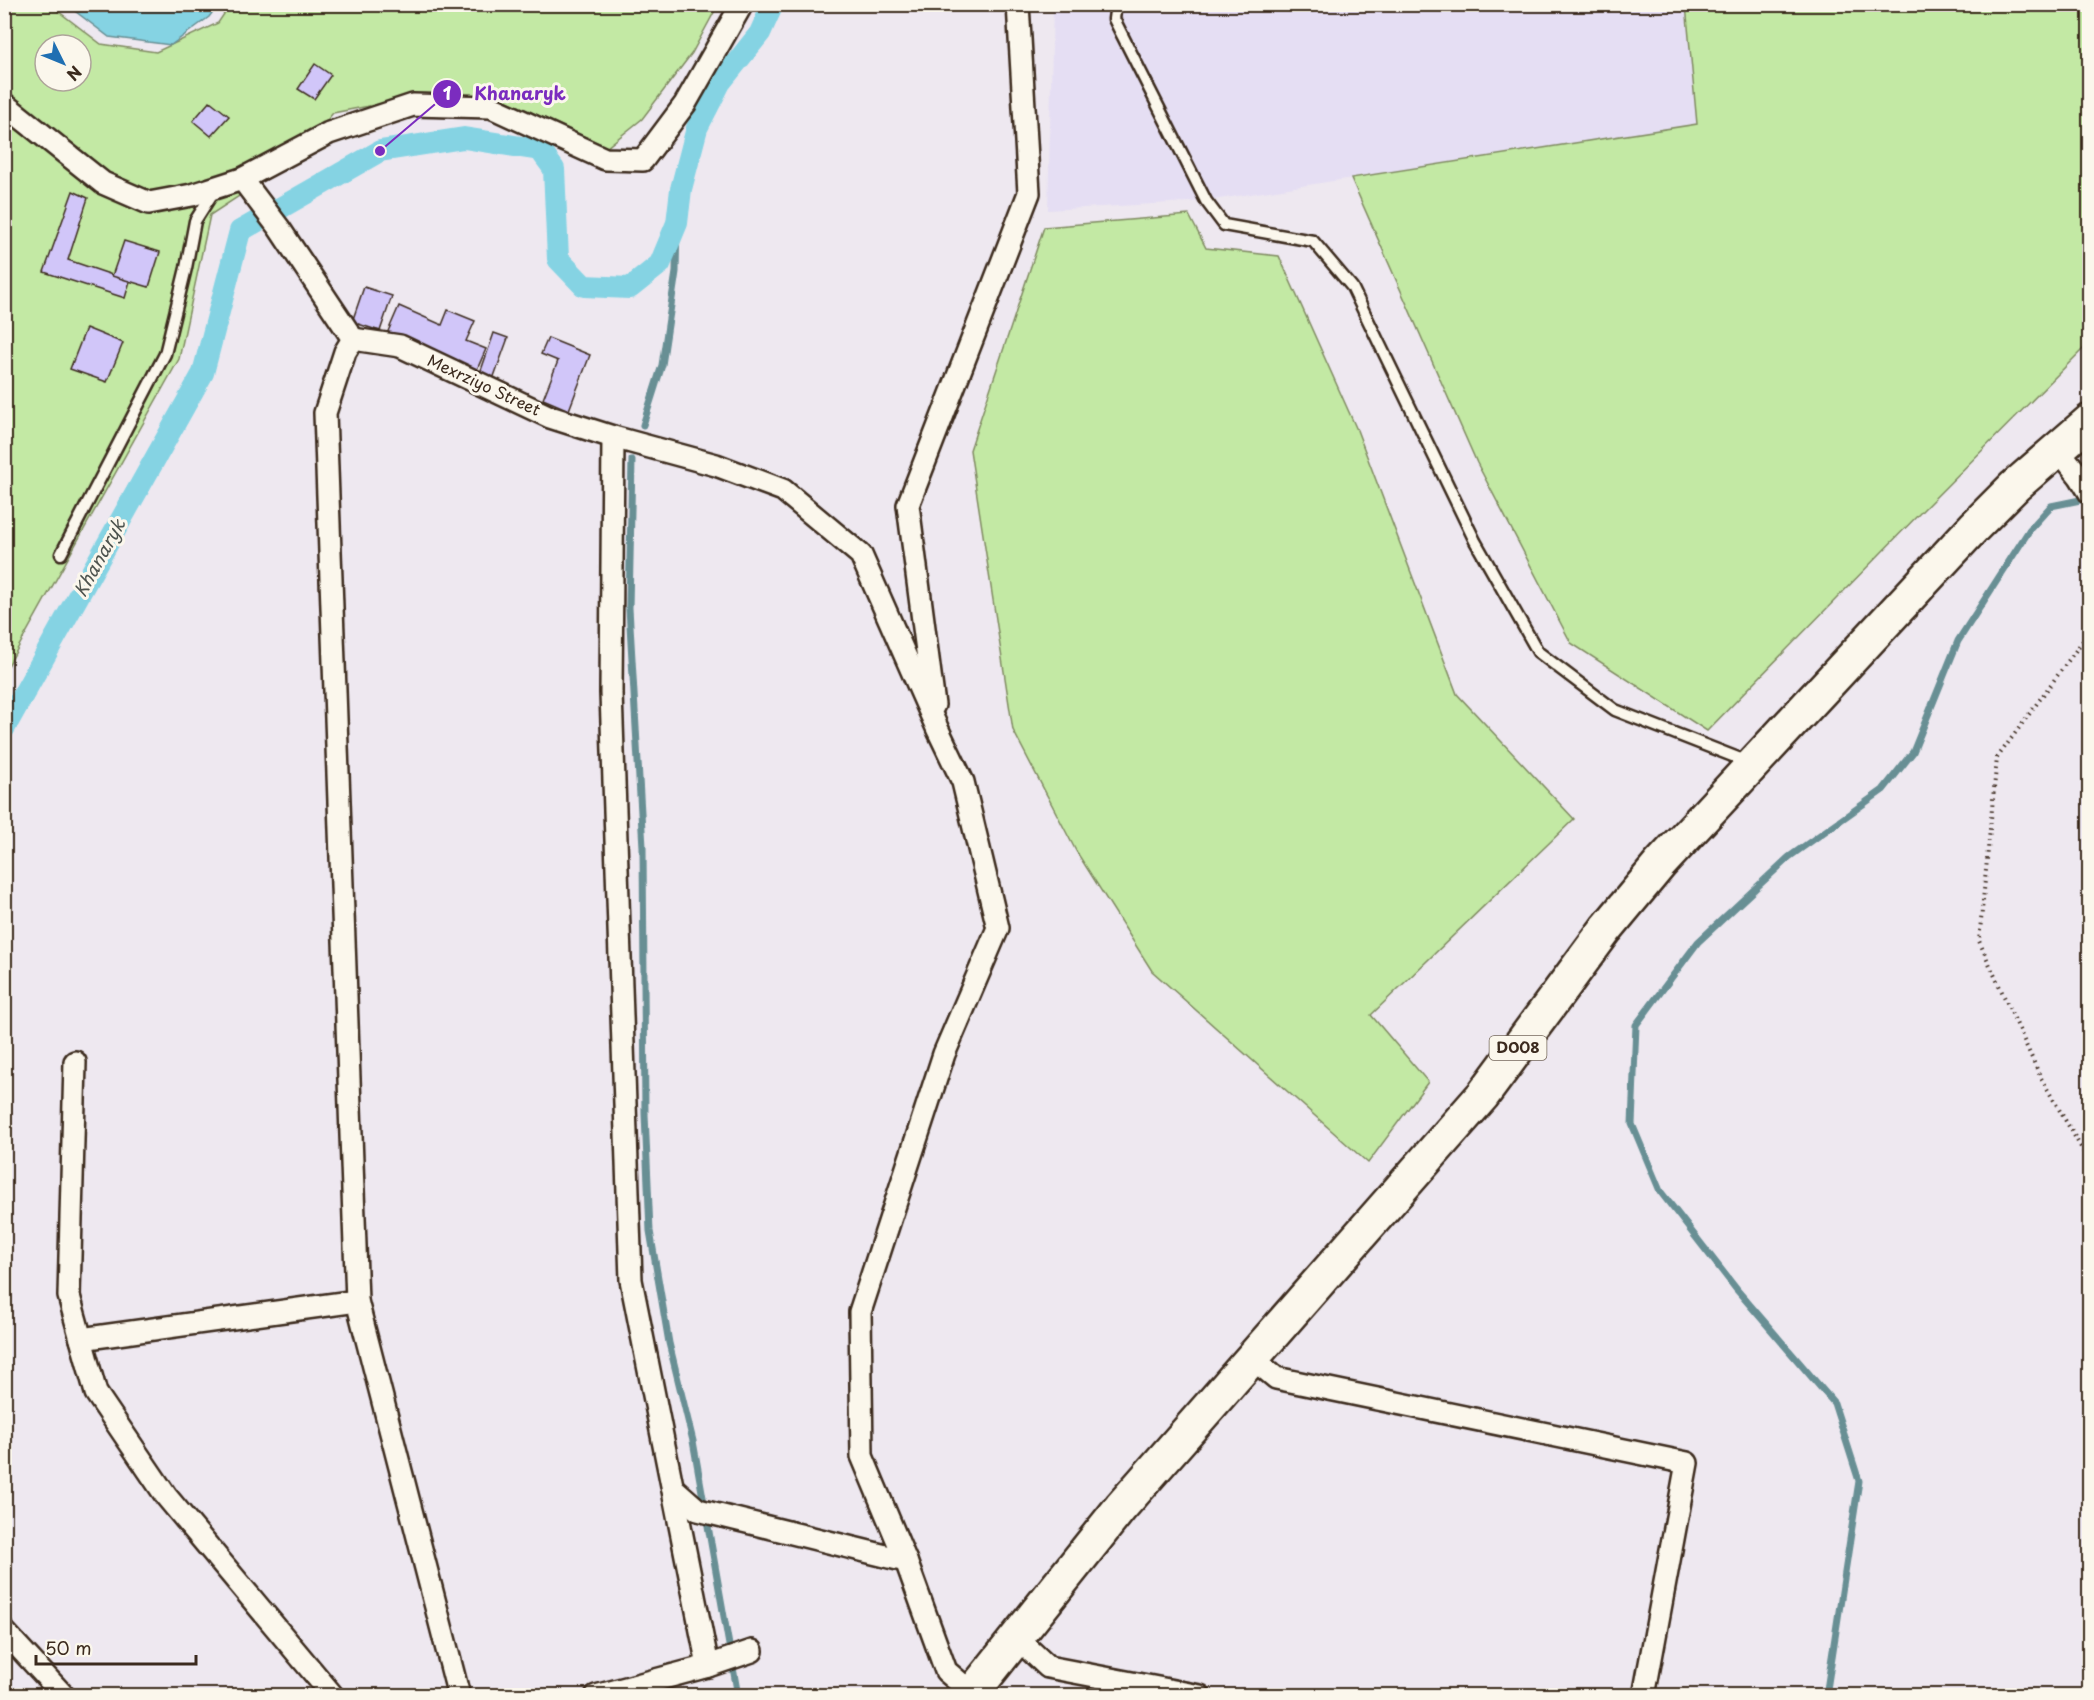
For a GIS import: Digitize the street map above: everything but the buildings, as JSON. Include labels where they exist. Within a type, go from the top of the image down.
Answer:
[{"type":"main road","name":"D008","points":[[971,1694],[1121,1507],[1483,1095],[1606,929],[1660,864],[1974,527],[2015,486],[2090,421]]},
{"type":"street","points":[[4,104],[103,183],[149,203],[192,195],[242,179],[329,133],[413,105],[492,107],[605,159],[643,160],[685,104],[742,4]]},
{"type":"street","points":[[938,730],[908,505],[1029,193],[1018,4]]},
{"type":"street","points":[[242,179],[279,228],[353,339],[345,352],[325,413],[357,1301],[459,1695]]},
{"type":"street","name":"Mexrziyo Street","points":[[353,339],[400,346],[550,417],[716,465],[783,490],[861,555],[963,782],[998,928],[944,1054],[860,1312],[862,1456],[906,1561],[946,1671],[971,1694]]},
{"type":"street","points":[[613,437],[611,693],[631,1280],[673,1488],[716,1663]]},
{"type":"street","points":[[2057,448],[2085,485]]},
{"type":"street","points":[[75,1062],[69,1296],[96,1393],[166,1496],[333,1695]]},
{"type":"street","points":[[81,1339],[357,1301]]},
{"type":"street","points":[[1252,1358],[1276,1378],[1688,1463],[1644,1695]]},
{"type":"street","points":[[673,1488],[698,1510],[906,1561]]},
{"type":"street","points":[[4,1631],[64,1695]]},
{"type":"street","points":[[1017,1638],[1048,1667],[1200,1695]]},
{"type":"street","points":[[596,1695],[716,1663],[751,1651]]},
{"type":"lane","points":[[1116,4],[1114,19],[1206,201],[1224,225],[1313,241],[1352,287],[1475,541],[1538,652],[1615,710],[1754,765]]},
{"type":"lane","points":[[61,554],[165,354],[195,221],[215,188]]},
{"type":"path","points":[[2090,631],[1998,758],[1979,941],[2041,1078],[2090,1163]]},
{"type":"shaded area","points":[[1053,5],[1686,5],[1698,124],[1206,201],[1048,210]]},
{"type":"green space","points":[[5,5],[50,5],[87,33],[33,33],[33,93],[93,93],[93,38],[101,44],[156,52],[218,23],[230,5],[718,5],[692,53],[642,119],[607,147],[499,97],[421,96],[333,113],[294,160],[210,215],[179,359],[5,671]]},
{"type":"green space","points":[[1686,5],[2090,5],[2089,343],[1707,731],[1571,643],[1477,463],[1351,178],[1697,124]]},
{"type":"green space","points":[[1189,215],[1206,248],[1279,256],[1357,430],[1457,694],[1574,819],[1371,1015],[1428,1082],[1368,1163],[1152,971],[1076,851],[1013,730],[970,450],[1044,227]]},
{"type":"water","points":[[67,5],[218,5],[209,17],[171,45],[109,37]]},
{"type":"waterway","name":"Khanaryk","points":[[4,729],[203,373],[240,231],[380,151],[464,138],[540,150],[554,169],[558,259],[584,286],[630,288],[660,264],[677,223],[681,189],[697,128],[720,83],[760,33],[773,4]]},
{"type":"waterway","points":[[643,425],[662,365],[676,272],[677,223]]},
{"type":"waterway","points":[[632,460],[629,608],[643,847],[645,1114],[650,1231],[669,1343],[693,1441],[738,1696]]},
{"type":"waterway","points":[[1826,1696],[1859,1481],[1834,1403],[1737,1290],[1660,1191],[1632,1124],[1636,1025],[1698,942],[1789,857],[1883,790],[1913,752],[1958,641],[2030,529],[2051,506],[2090,498]]},
{"type":"place","name":"Khanaryk","points":[[380,151]]}]
